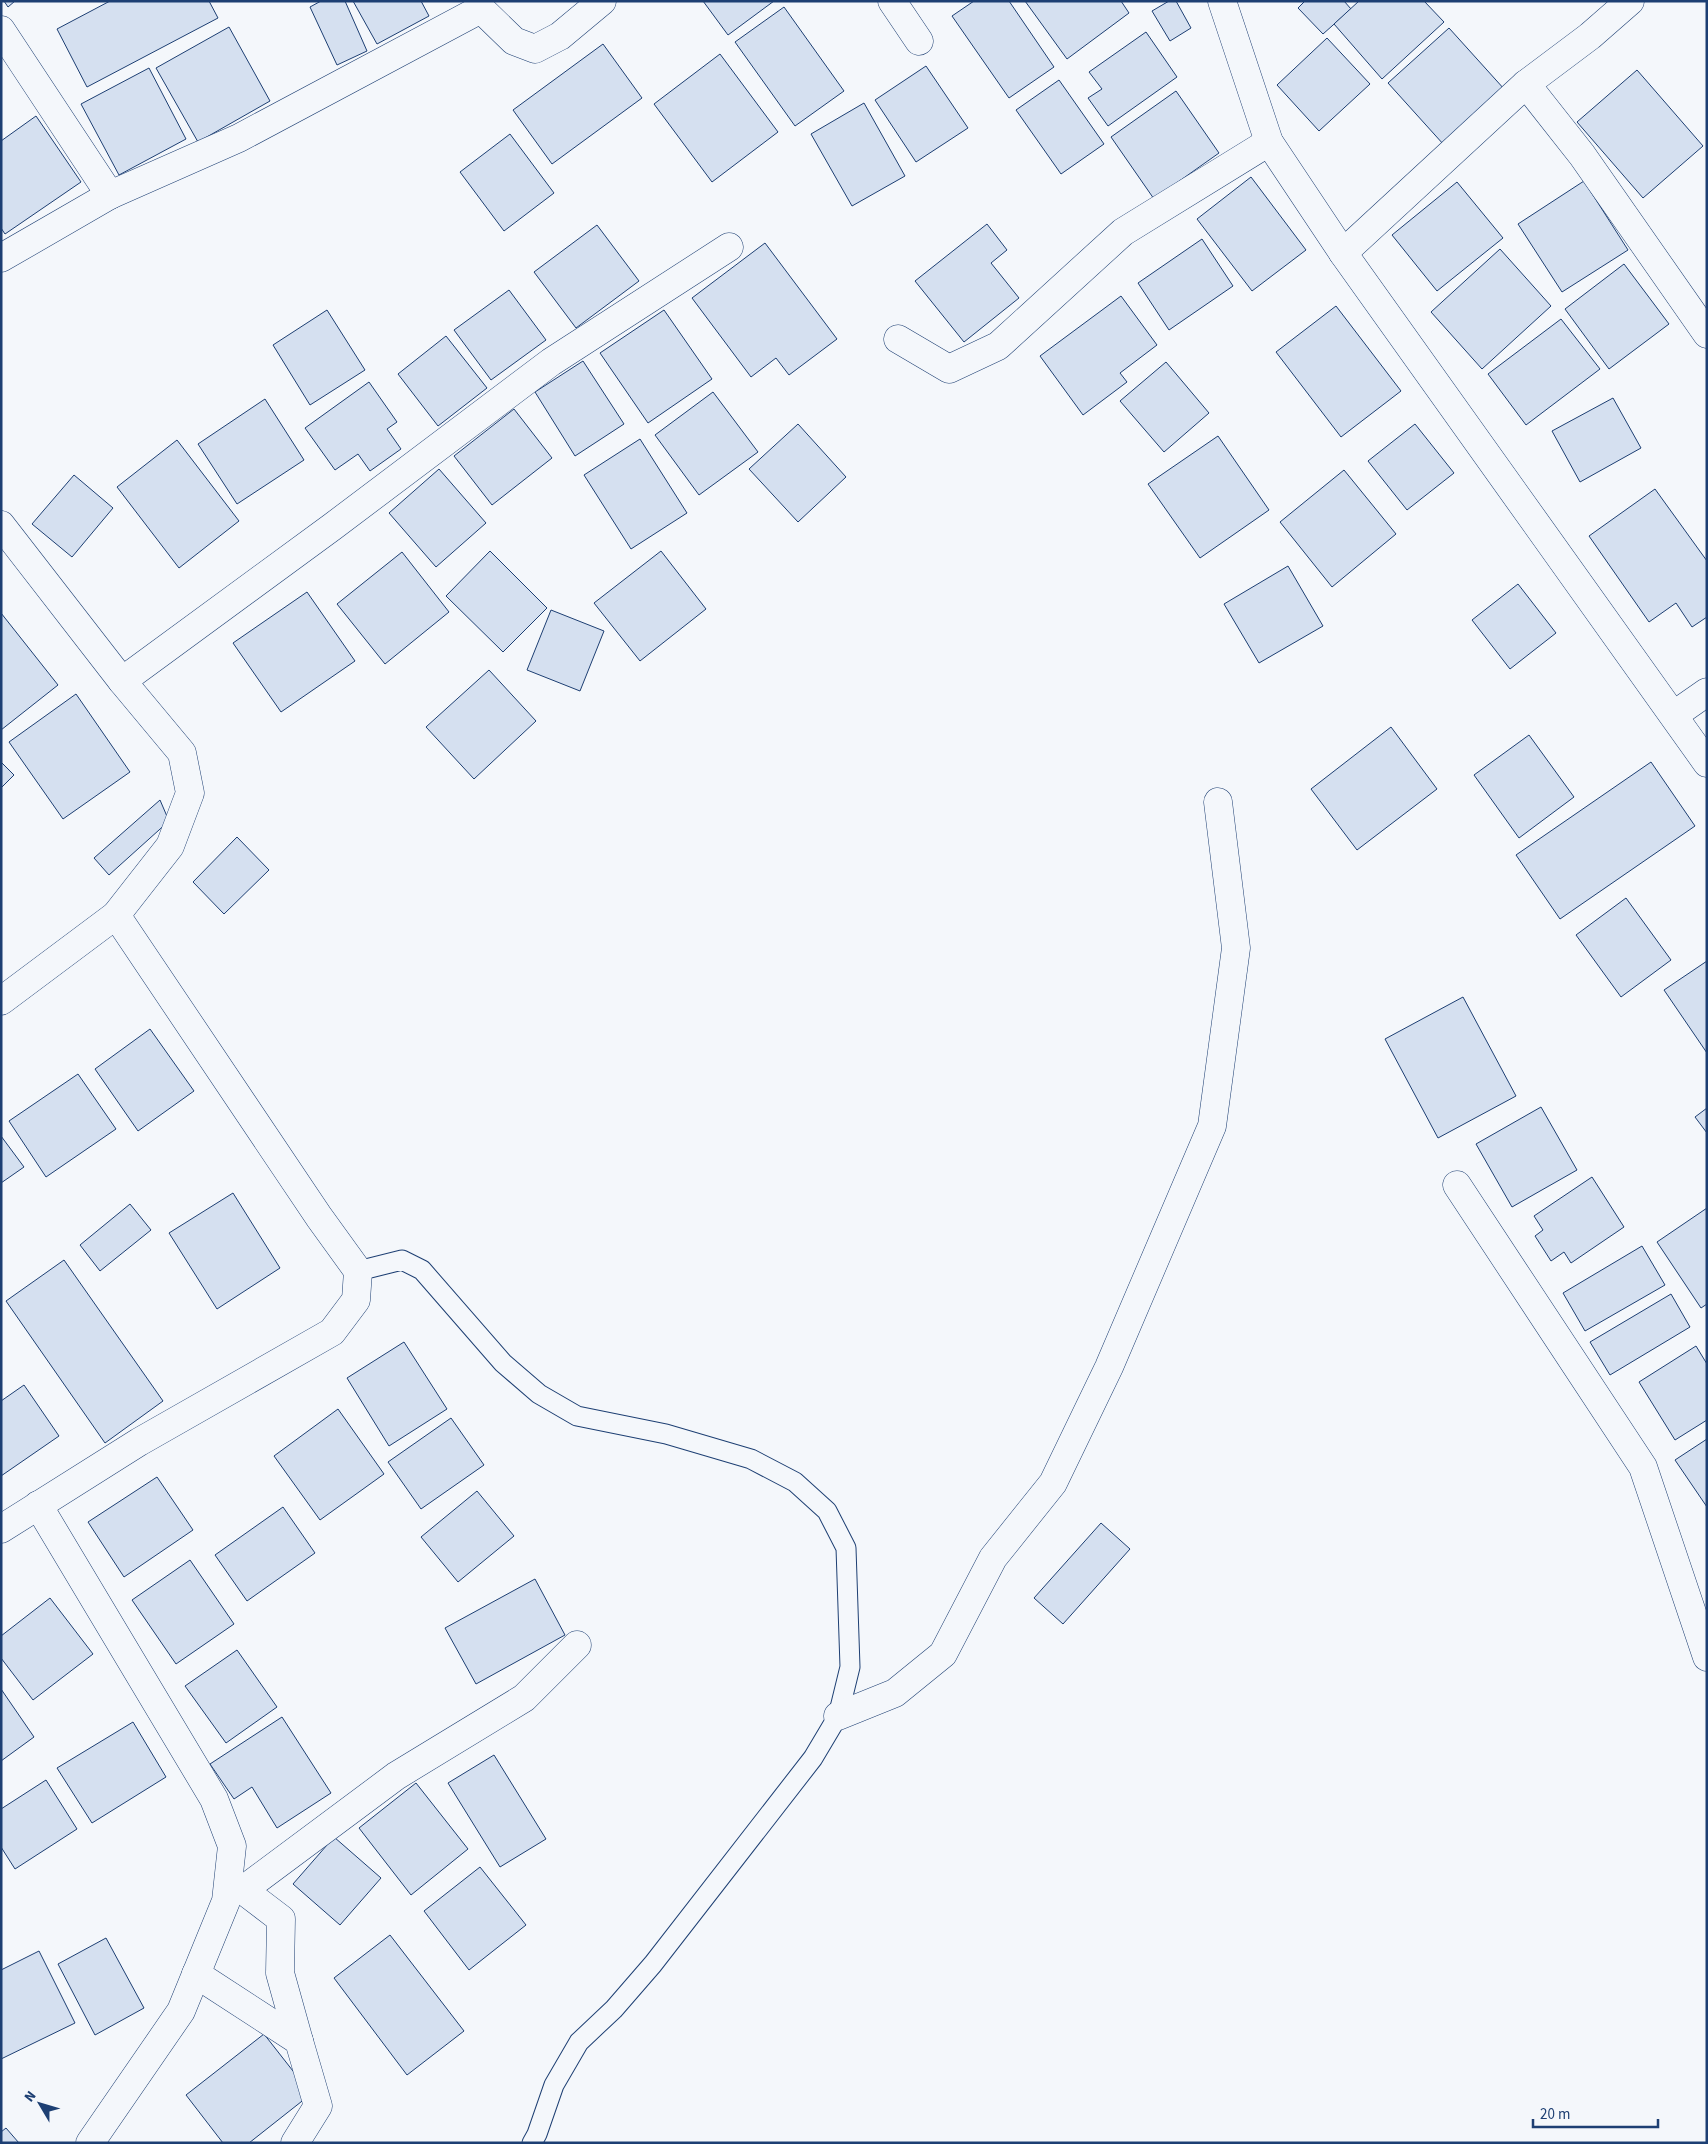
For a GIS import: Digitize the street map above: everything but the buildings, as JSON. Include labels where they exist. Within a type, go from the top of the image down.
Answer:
[{"type":"street","points":[[1,258],[110,196],[239,138],[480,5],[514,41],[535,49],[560,36],[602,1]]},
{"type":"street","points":[[892,1],[919,41]]},
{"type":"street","points":[[1222,1],[1269,142],[1343,254],[1450,400],[1567,568],[1707,763]]},
{"type":"street","points":[[1343,254],[1526,84],[1590,36],[1630,1]]},
{"type":"street","points":[[1,30],[110,196]]},
{"type":"street","points":[[1526,84],[1582,155],[1707,334]]},
{"type":"street","points":[[898,339],[949,369],[998,346],[1123,232],[1269,142]]},
{"type":"street","points":[[122,682],[551,362],[729,247]]},
{"type":"street","points":[[1,525],[122,682],[182,754],[190,793],[170,846],[116,915],[1,1002]]},
{"type":"street","points":[[1674,715],[1707,692]]},
{"type":"street","points":[[838,1716],[895,1693],[943,1654],[993,1558],[1053,1483],[1109,1367],[1212,1126],[1236,948],[1218,802]]},
{"type":"street","points":[[1,1529],[139,1442],[332,1332],[356,1300],[358,1271],[319,1218],[116,915]]},
{"type":"street","points":[[1456,1185],[1643,1467],[1707,1658]]},
{"type":"street","points":[[38,1505],[214,1799],[232,1846],[226,1901],[181,2011],[90,2143]]},
{"type":"street","points":[[295,2143],[318,2106],[280,1973],[281,1919],[243,1890],[396,1776],[524,1698],[578,1645]]},
{"type":"street","points":[[196,1974],[299,2041]]},
{"type":"lane","points":[[358,1271],[402,1260],[422,1270],[503,1363],[539,1394],[577,1416],[666,1434],[751,1459],[795,1482],[826,1512],[846,1548],[850,1668],[838,1716],[813,1758],[653,1964],[614,2009],[579,2042],[554,2085],[532,2143]]}]
